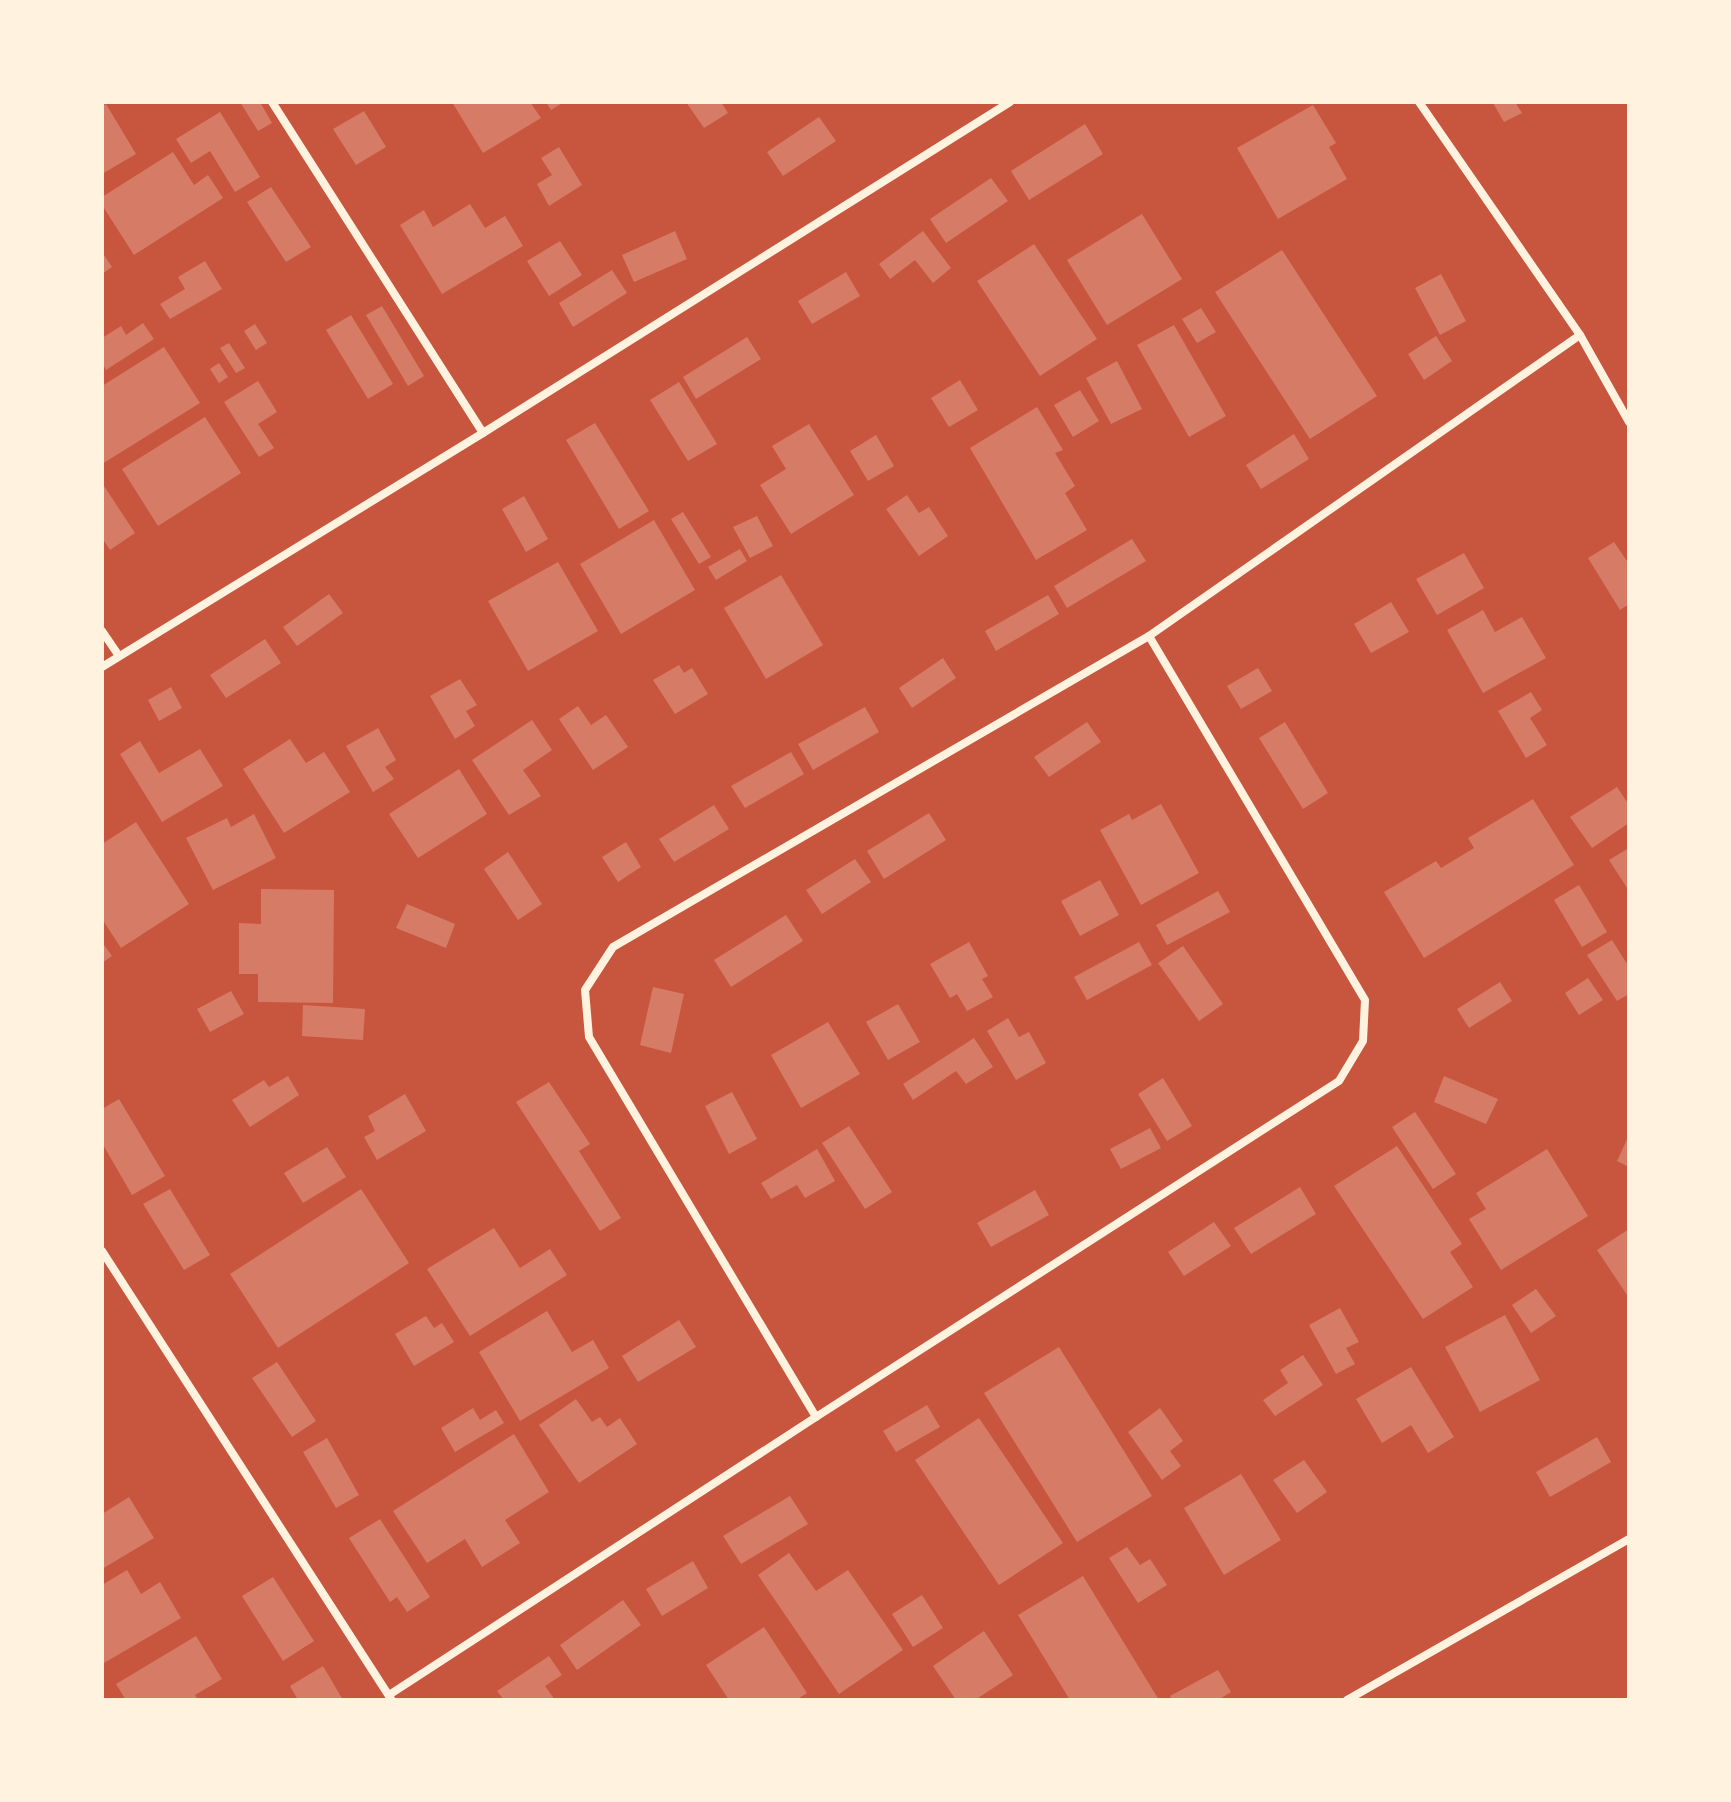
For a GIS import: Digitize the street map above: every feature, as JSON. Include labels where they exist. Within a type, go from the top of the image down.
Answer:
[{"type":"street","points":[[272,102],[483,433]]},
{"type":"street","points":[[102,667],[483,433],[1010,102]]},
{"type":"street","points":[[1419,102],[1580,335],[1629,422]]},
{"type":"street","points":[[816,1417],[589,1037],[585,990],[613,947],[1149,636],[1580,335]]},
{"type":"street","points":[[102,631],[119,656]]},
{"type":"street","points":[[102,1251],[390,1698],[816,1417],[1339,1081],[1363,1041],[1365,1000],[1149,636]]},
{"type":"street","points":[[1347,1700],[1629,1539]]},
{"type":"building","points":[[240,102],[260,102],[272,123],[258,131]]},
{"type":"building","points":[[452,102],[530,102],[541,118],[483,153]]},
{"type":"building","points":[[546,102],[564,102],[551,110]]},
{"type":"building","points":[[686,102],[721,102],[728,113],[704,128]]},
{"type":"building","points":[[1495,102],[1515,102],[1522,113],[1504,122]]},
{"type":"building","points":[[106,104],[136,154],[102,174],[102,106]]},
{"type":"building","points":[[1313,105],[1336,143],[1329,147],[1347,179],[1278,219],[1237,148]]},
{"type":"building","points":[[364,111],[386,147],[356,165],[333,129]]},
{"type":"building","points":[[220,112],[260,177],[235,192],[210,151],[191,163],[176,139]]},
{"type":"building","points":[[819,117],[836,141],[783,176],[767,152]]},
{"type":"building","points":[[1085,124],[1103,154],[1029,200],[1011,171]]},
{"type":"building","points":[[559,147],[582,185],[549,206],[537,184],[552,175],[541,158]]},
{"type":"building","points":[[173,152],[194,185],[208,175],[223,198],[134,255],[102,205],[102,197]]},
{"type":"building","points":[[991,178],[1008,201],[946,243],[930,219]]},
{"type":"building","points":[[271,187],[311,247],[286,262],[247,202]]},
{"type":"building","points":[[470,204],[485,228],[505,216],[523,246],[442,294],[400,225],[424,210],[433,227]]},
{"type":"building","points":[[1142,214],[1182,279],[1107,325],[1067,260]]},
{"type":"building","points":[[675,231],[687,259],[634,282],[622,255]]},
{"type":"building","points":[[923,231],[951,268],[933,283],[915,260],[890,279],[879,264]]},
{"type":"building","points":[[560,241],[582,275],[549,296],[527,261]]},
{"type":"building","points":[[1034,244],[1097,339],[1040,376],[977,281]]},
{"type":"building","points":[[1282,250],[1377,396],[1310,439],[1215,292]]},
{"type":"building","points":[[102,252],[112,267],[102,274]]},
{"type":"building","points":[[205,261],[222,289],[170,319],[160,304],[185,289],[178,277]]},
{"type":"building","points":[[612,270],[627,293],[573,327],[559,303]]},
{"type":"building","points":[[846,272],[860,296],[812,324],[798,301]]},
{"type":"building","points":[[1441,274],[1466,321],[1440,335],[1415,288]]},
{"type":"building","points":[[382,306],[424,376],[408,386],[366,315]]},
{"type":"building","points":[[1201,308],[1216,332],[1197,343],[1182,319]]},
{"type":"building","points":[[351,315],[393,384],[368,399],[326,330]]},
{"type":"building","points":[[143,323],[154,339],[106,370],[102,363],[102,338],[121,326],[126,335]]},
{"type":"building","points":[[255,324],[267,343],[256,350],[244,331]]},
{"type":"building","points":[[1174,325],[1226,416],[1189,437],[1137,345]]},
{"type":"building","points":[[1436,336],[1452,361],[1424,380],[1408,354]]},
{"type":"building","points":[[747,337],[761,359],[696,399],[683,377]]},
{"type":"building","points":[[229,343],[245,368],[236,373],[220,348]]},
{"type":"building","points":[[164,347],[200,403],[102,464],[102,386]]},
{"type":"building","points":[[1117,361],[1142,409],[1111,424],[1086,378]]},
{"type":"building","points":[[219,363],[228,377],[219,383],[210,369]]},
{"type":"building","points":[[960,380],[978,410],[949,427],[931,398]]},
{"type":"building","points":[[258,381],[277,412],[258,424],[274,448],[259,457],[224,402]]},
{"type":"building","points":[[679,382],[717,444],[688,461],[650,400]]},
{"type":"building","points":[[1080,390],[1099,421],[1073,437],[1054,405]]},
{"type":"building","points":[[1037,407],[1063,450],[1055,453],[1075,486],[1065,493],[1087,530],[1036,560],[970,448]]},
{"type":"building","points":[[205,417],[241,473],[158,526],[122,469]]},
{"type":"building","points":[[595,423],[649,511],[619,529],[566,440]]},
{"type":"building","points":[[809,424],[854,495],[791,534],[760,485],[786,469],[772,446]]},
{"type":"building","points":[[1294,434],[1309,459],[1261,489],[1246,465]]},
{"type":"building","points":[[876,435],[894,466],[868,481],[850,451]]},
{"type":"building","points":[[102,483],[135,533],[110,550],[102,538]]},
{"type":"building","points":[[907,495],[919,513],[929,507],[948,536],[919,556],[886,509]]},
{"type":"building","points":[[524,496],[548,539],[526,552],[502,509]]},
{"type":"building","points":[[683,512],[711,557],[699,564],[671,519]]},
{"type":"building","points":[[757,516],[773,546],[750,558],[733,527]]},
{"type":"building","points":[[654,520],[695,590],[621,634],[580,564]]},
{"type":"building","points":[[1132,539],[1146,561],[1067,608],[1054,586]]},
{"type":"building","points":[[1614,542],[1629,564],[1629,604],[1620,610],[1588,558]]},
{"type":"building","points":[[740,549],[747,561],[716,580],[708,567]]},
{"type":"building","points":[[1464,553],[1484,588],[1437,615],[1416,579]]},
{"type":"building","points":[[558,562],[598,631],[528,671],[488,601]]},
{"type":"building","points":[[781,575],[823,645],[766,679],[724,608]]},
{"type":"building","points":[[329,594],[343,613],[297,646],[283,627]]},
{"type":"building","points":[[1048,595],[1059,614],[996,651],[985,631]]},
{"type":"building","points":[[1391,602],[1409,632],[1371,653],[1354,624]]},
{"type":"building","points":[[1483,610],[1495,632],[1522,617],[1546,658],[1483,693],[1447,630]]},
{"type":"building","points":[[265,639],[281,663],[226,698],[210,675]]},
{"type":"building","points":[[943,658],[956,678],[912,708],[899,688]]},
{"type":"building","points":[[679,665],[684,673],[692,668],[708,694],[675,714],[653,680]]},
{"type":"building","points":[[1258,668],[1272,691],[1241,709],[1227,686]]},
{"type":"building","points":[[460,679],[477,705],[466,711],[475,726],[455,739],[430,696]]},
{"type":"building","points":[[171,687],[182,708],[159,721],[148,700]]},
{"type":"building","points":[[1531,692],[1542,710],[1530,718],[1547,745],[1526,758],[1498,711]]},
{"type":"building","points":[[578,706],[591,725],[606,715],[628,747],[593,770],[559,719]]},
{"type":"building","points":[[865,707],[879,732],[813,770],[798,744]]},
{"type":"building","points":[[532,720],[552,750],[523,770],[541,796],[509,815],[472,760]]},
{"type":"building","points":[[1087,722],[1101,742],[1049,777],[1034,757]]},
{"type":"building","points":[[1285,722],[1328,793],[1303,809],[1259,738]]},
{"type":"building","points":[[378,728],[396,760],[385,767],[394,779],[373,792],[346,746]]},
{"type":"building","points":[[290,739],[306,763],[324,752],[350,792],[284,833],[243,769]]},
{"type":"building","points":[[140,741],[159,773],[200,749],[223,786],[162,822],[120,754]]},
{"type":"building","points":[[791,752],[804,774],[745,808],[731,786]]},
{"type":"building","points":[[459,769],[487,814],[418,858],[389,814]]},
{"type":"building","points":[[1617,787],[1629,805],[1629,823],[1592,848],[1570,817]]},
{"type":"building","points":[[1533,799],[1574,865],[1424,958],[1384,892],[1436,861],[1441,868],[1474,848],[1468,838]]},
{"type":"building","points":[[1161,804],[1199,873],[1141,905],[1100,830],[1129,814],[1132,820]]},
{"type":"building","points":[[714,805],[729,829],[674,862],[659,839]]},
{"type":"building","points":[[929,813],[946,840],[884,879],[867,851]]},
{"type":"building","points":[[254,814],[276,858],[213,890],[186,838],[227,818],[231,827]]},
{"type":"building","points":[[136,822],[189,904],[121,948],[102,919],[102,844]]},
{"type":"building","points":[[626,842],[641,867],[618,882],[602,857]]},
{"type":"building","points":[[1629,848],[1629,891],[1609,860]]},
{"type":"building","points":[[508,852],[542,904],[518,920],[484,869]]},
{"type":"building","points":[[855,859],[871,882],[822,914],[806,890]]},
{"type":"building","points":[[1100,880],[1119,915],[1080,936],[1061,901]]},
{"type":"building","points":[[1579,885],[1607,932],[1582,947],[1554,900]]},
{"type":"building","points":[[261,889],[334,890],[333,1003],[258,1002],[258,974],[239,974],[239,923],[261,924]]},
{"type":"building","points":[[1218,891],[1230,912],[1167,945],[1156,925]]},
{"type":"building","points":[[407,904],[455,924],[446,948],[396,928]]},
{"type":"building","points":[[786,915],[803,941],[731,987],[714,960]]},
{"type":"building","points":[[1612,940],[1629,967],[1629,994],[1617,1001],[1587,955]]},
{"type":"building","points":[[102,942],[112,956],[102,963]]},
{"type":"building","points":[[969,942],[988,976],[982,979],[993,997],[967,1011],[957,994],[950,998],[930,964]]},
{"type":"building","points":[[1139,942],[1152,965],[1087,1000],[1074,977]]},
{"type":"building","points":[[1183,946],[1223,1004],[1199,1021],[1158,963]]},
{"type":"building","points":[[1588,978],[1603,1000],[1579,1015],[1565,993]]},
{"type":"building","points":[[1500,982],[1512,1001],[1469,1028],[1457,1009]]},
{"type":"building","points":[[653,987],[684,994],[671,1053],[640,1045]]},
{"type":"building","points":[[231,991],[244,1014],[210,1032],[197,1009]]},
{"type":"building","points":[[898,1004],[920,1042],[888,1060],[866,1022]]},
{"type":"building","points":[[303,1005],[365,1009],[363,1040],[302,1036]]},
{"type":"building","points":[[1008,1018],[1019,1037],[1029,1032],[1046,1063],[1016,1080],[987,1031]]},
{"type":"building","points":[[828,1022],[860,1074],[801,1108],[771,1055]]},
{"type":"building","points":[[974,1038],[993,1067],[966,1084],[956,1071],[913,1100],[903,1084]]},
{"type":"building","points":[[288,1076],[299,1095],[250,1127],[232,1100],[264,1080],[269,1087]]},
{"type":"building","points":[[1444,1076],[1498,1099],[1486,1124],[1434,1102]]},
{"type":"building","points":[[1163,1078],[1192,1126],[1167,1141],[1138,1094]]},
{"type":"building","points":[[549,1082],[590,1144],[579,1151],[621,1218],[600,1231],[516,1102]]},
{"type":"building","points":[[732,1092],[757,1139],[729,1154],[705,1106]]},
{"type":"building","points":[[405,1094],[426,1131],[377,1160],[364,1137],[375,1131],[368,1116]]},
{"type":"building","points":[[119,1099],[165,1176],[132,1195],[102,1143],[102,1109]]},
{"type":"building","points":[[1415,1112],[1456,1174],[1433,1189],[1392,1127]]},
{"type":"building","points":[[849,1126],[892,1192],[865,1209],[822,1143]]},
{"type":"building","points":[[1150,1128],[1161,1148],[1121,1169],[1110,1149]]},
{"type":"building","points":[[1629,1135],[1629,1167],[1617,1161]]},
{"type":"building","points":[[1397,1146],[1462,1244],[1450,1252],[1473,1287],[1423,1319],[1334,1186]]},
{"type":"building","points":[[327,1147],[346,1177],[303,1203],[284,1173]]},
{"type":"building","points":[[817,1149],[835,1181],[805,1198],[797,1185],[771,1199],[761,1183]]},
{"type":"building","points":[[1547,1149],[1588,1216],[1501,1270],[1469,1219],[1486,1209],[1476,1193]]},
{"type":"building","points":[[1300,1187],[1316,1214],[1251,1254],[1234,1228]]},
{"type":"building","points":[[170,1189],[210,1255],[184,1270],[143,1204]]},
{"type":"building","points":[[361,1189],[409,1263],[278,1348],[230,1274]]},
{"type":"building","points":[[1035,1190],[1049,1215],[991,1247],[977,1223]]},
{"type":"building","points":[[1214,1222],[1231,1246],[1184,1276],[1168,1252]]},
{"type":"building","points":[[494,1228],[520,1268],[550,1249],[567,1275],[470,1336],[427,1269]]},
{"type":"building","points":[[1629,1229],[1629,1298],[1597,1250]]},
{"type":"building","points":[[1536,1289],[1556,1316],[1531,1333],[1512,1305]]},
{"type":"building","points":[[1340,1308],[1359,1342],[1346,1348],[1355,1364],[1336,1374],[1309,1325]]},
{"type":"building","points":[[547,1311],[572,1352],[593,1340],[609,1368],[520,1421],[479,1352]]},
{"type":"building","points":[[1505,1315],[1540,1380],[1480,1412],[1445,1347]]},
{"type":"building","points":[[426,1316],[434,1328],[442,1323],[454,1342],[414,1366],[395,1334]]},
{"type":"building","points":[[679,1320],[696,1347],[638,1382],[622,1356]]},
{"type":"building","points":[[1059,1347],[1152,1496],[1077,1542],[984,1393]]},
{"type":"building","points":[[1303,1355],[1323,1385],[1275,1416],[1263,1400],[1288,1383],[1280,1370]]},
{"type":"building","points":[[277,1362],[316,1421],[292,1437],[252,1378]]},
{"type":"building","points":[[1411,1367],[1454,1437],[1428,1453],[1411,1425],[1382,1443],[1356,1399]]},
{"type":"building","points":[[576,1399],[592,1422],[600,1417],[607,1427],[620,1418],[637,1444],[579,1483],[539,1425]]},
{"type":"building","points":[[927,1405],[940,1427],[896,1452],[883,1431]]},
{"type":"building","points":[[473,1408],[480,1420],[496,1410],[504,1423],[455,1452],[441,1428]]},
{"type":"building","points":[[1160,1408],[1183,1441],[1170,1451],[1181,1466],[1162,1480],[1128,1432]]},
{"type":"building","points":[[979,1418],[1063,1543],[999,1585],[915,1460]]},
{"type":"building","points":[[514,1434],[549,1492],[505,1520],[520,1543],[482,1567],[465,1539],[427,1563],[393,1511]]},
{"type":"building","points":[[1597,1437],[1611,1462],[1550,1497],[1536,1472]]},
{"type":"building","points":[[327,1438],[359,1495],[336,1508],[303,1452]]},
{"type":"building","points":[[1304,1460],[1327,1492],[1297,1513],[1273,1480]]},
{"type":"building","points":[[1241,1474],[1281,1540],[1224,1575],[1184,1508]]},
{"type":"building","points":[[790,1496],[808,1524],[741,1564],[723,1536]]},
{"type":"building","points":[[129,1497],[154,1538],[102,1569],[102,1514]]},
{"type":"building","points":[[380,1519],[430,1597],[407,1612],[397,1597],[390,1602],[349,1538]]},
{"type":"building","points":[[1127,1547],[1140,1565],[1150,1559],[1167,1585],[1138,1603],[1109,1558]]},
{"type":"building","points":[[789,1553],[816,1591],[848,1570],[903,1650],[839,1694],[758,1575]]},
{"type":"building","points":[[693,1561],[708,1588],[662,1616],[646,1589]]},
{"type":"building","points":[[127,1570],[141,1594],[160,1582],[181,1618],[104,1663],[102,1585]]},
{"type":"building","points":[[1083,1576],[1159,1700],[1070,1700],[1018,1615]]},
{"type":"building","points":[[273,1577],[314,1641],[283,1661],[242,1596]]},
{"type":"building","points":[[922,1595],[943,1628],[913,1647],[892,1614]]},
{"type":"building","points":[[623,1600],[641,1625],[577,1670],[560,1645]]},
{"type":"building","points":[[764,1627],[807,1693],[796,1700],[729,1700],[706,1665]]},
{"type":"building","points":[[984,1631],[1013,1675],[975,1700],[956,1700],[933,1666]]},
{"type":"building","points":[[196,1636],[222,1679],[195,1695],[198,1700],[126,1700],[116,1684]]},
{"type":"building","points":[[549,1656],[562,1675],[545,1686],[555,1700],[504,1700],[497,1691]]},
{"type":"building","points":[[323,1666],[343,1700],[298,1700],[290,1686]]},
{"type":"building","points":[[1218,1670],[1231,1692],[1218,1700],[1172,1700],[1170,1696]]}]
